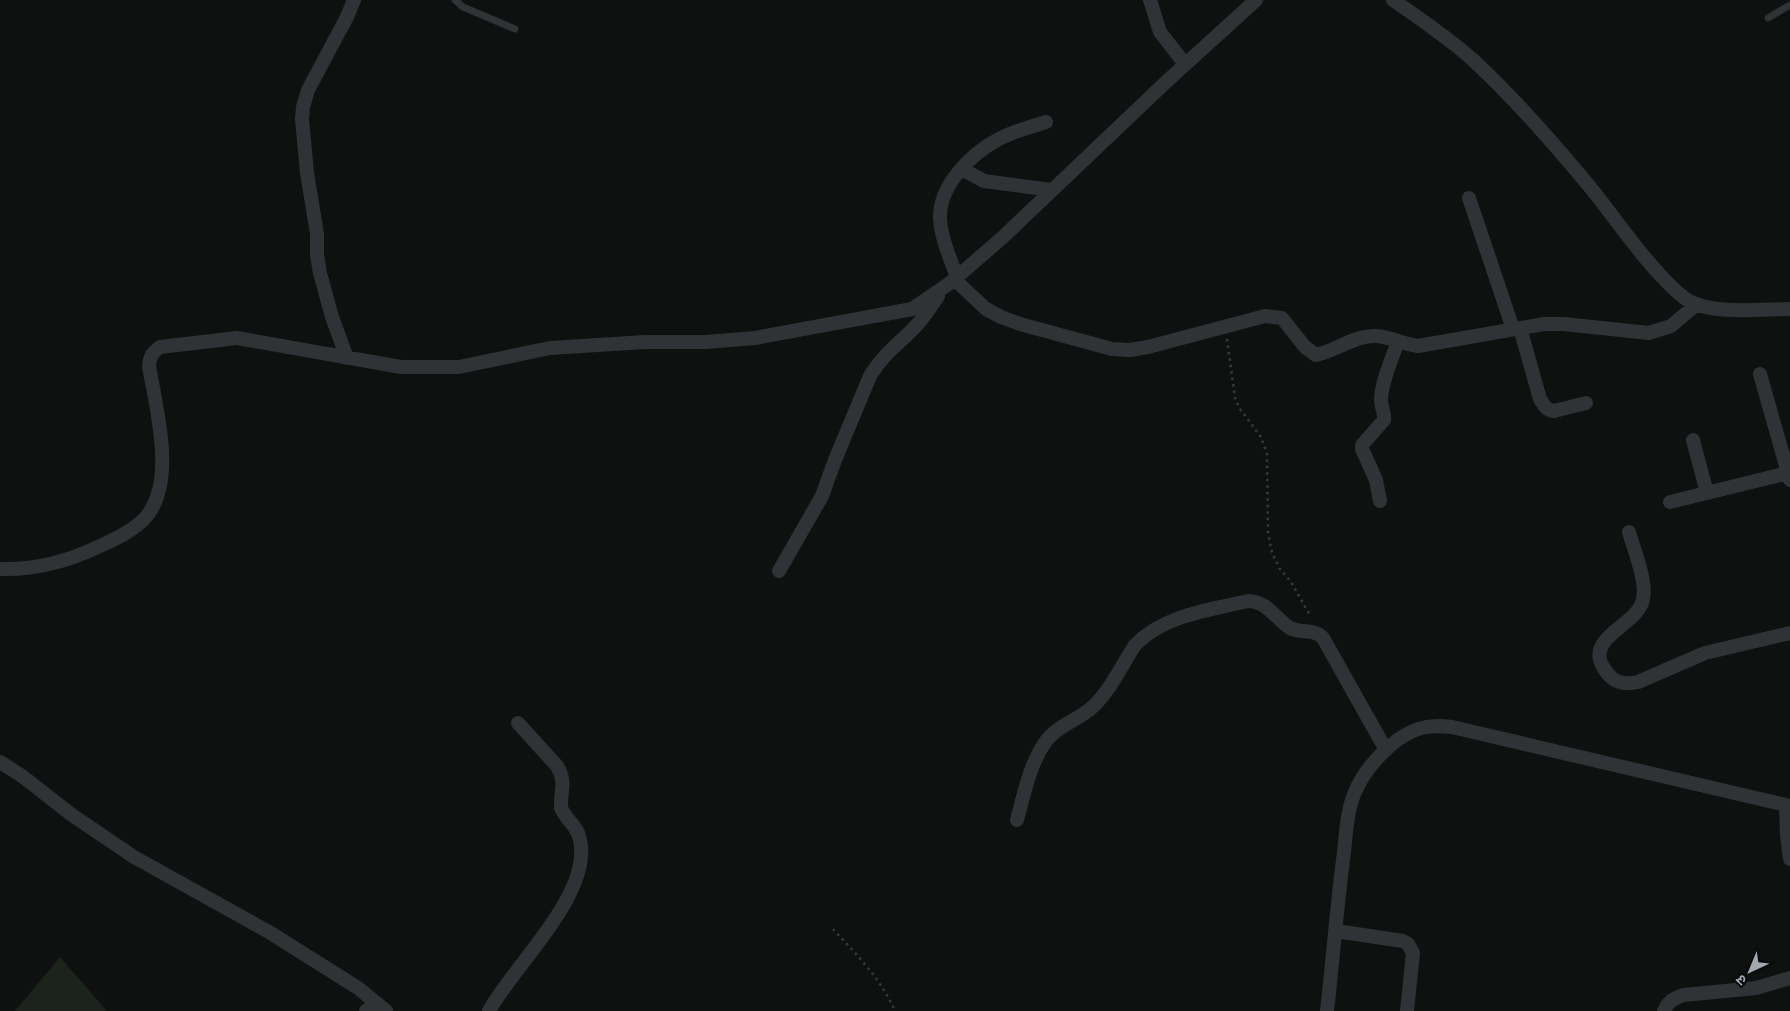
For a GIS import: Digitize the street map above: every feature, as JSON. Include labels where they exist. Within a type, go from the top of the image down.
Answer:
[{"type":"street","points":[[346,358],[320,274],[317,255],[317,234],[302,119],[308,90],[348,17],[354,0]]},
{"type":"street","points":[[1150,0],[1160,32],[1185,64]]},
{"type":"street","points":[[0,568],[14,569],[52,563],[81,555],[131,530],[145,518],[154,504],[161,484],[162,452],[149,366],[153,352],[160,347],[237,338],[401,367],[458,367],[550,348],[645,342],[706,342],[755,338],[912,308],[942,289],[1003,237],[1185,64],[1256,0]]},
{"type":"street","points":[[1398,2],[1471,58],[1519,106],[1585,181],[1651,266],[1676,292],[1689,301],[1706,307],[1790,309]]},
{"type":"street","points":[[1046,122],[1000,138],[979,152],[946,188],[941,205],[940,219],[956,278],[986,309],[1020,324],[1112,349],[1130,350],[1265,316],[1275,316],[1282,318],[1288,323],[1304,347],[1316,355],[1364,337],[1384,336],[1398,342],[1418,346],[1544,324],[1564,324],[1649,333],[1671,326],[1697,304]]},
{"type":"street","points":[[962,169],[984,181],[1052,190]]},
{"type":"street","points":[[1469,198],[1540,399],[1549,411],[1586,404]]},
{"type":"street","points":[[780,570],[822,496],[870,376],[889,350],[922,319],[942,289]]},
{"type":"street","points":[[1380,501],[1376,480],[1364,456],[1362,445],[1384,420],[1385,416],[1381,401],[1385,379],[1398,342]]},
{"type":"street","points":[[1670,502],[1789,476],[1760,374]]},
{"type":"street","points":[[1693,440],[1707,493]]},
{"type":"street","points":[[1629,532],[1643,584],[1644,597],[1642,606],[1635,614],[1602,643],[1599,652],[1600,659],[1604,670],[1614,680],[1628,684],[1638,682],[1705,653],[1790,633]]},
{"type":"street","points":[[1016,820],[1033,767],[1047,740],[1098,702],[1136,645],[1152,630],[1193,614],[1254,601],[1265,605],[1293,629],[1319,634],[1327,644],[1386,750]]},
{"type":"street","points":[[488,1011],[513,974],[560,913],[577,875],[580,858],[581,842],[578,832],[561,808],[563,780],[561,773],[557,766],[518,723]]},
{"type":"street","points":[[1327,1011],[1341,873],[1348,820],[1354,794],[1364,774],[1386,750],[1418,729],[1436,726],[1452,727],[1788,805],[1787,836],[1790,859]]},
{"type":"street","points":[[0,762],[22,776],[72,815],[134,857],[269,932],[323,965],[358,988],[376,1008]]},
{"type":"street","points":[[1336,931],[1403,941],[1408,944],[1413,953],[1407,1011]]},
{"type":"street","points":[[1664,1011],[1674,998],[1684,995],[1756,988],[1790,978]]},
{"type":"lane","points":[[456,0],[463,6],[515,29]]},
{"type":"lane","points":[[1768,18],[1790,5]]},
{"type":"path","points":[[1225,326],[1235,398],[1240,409],[1261,437],[1268,454],[1268,532],[1272,553],[1280,569],[1291,582],[1316,625],[1319,634]]},
{"type":"path","points":[[833,929],[881,984],[895,1011]]},
{"type":"shaded area","points":[[60,957],[107,1011],[15,1011]]}]
